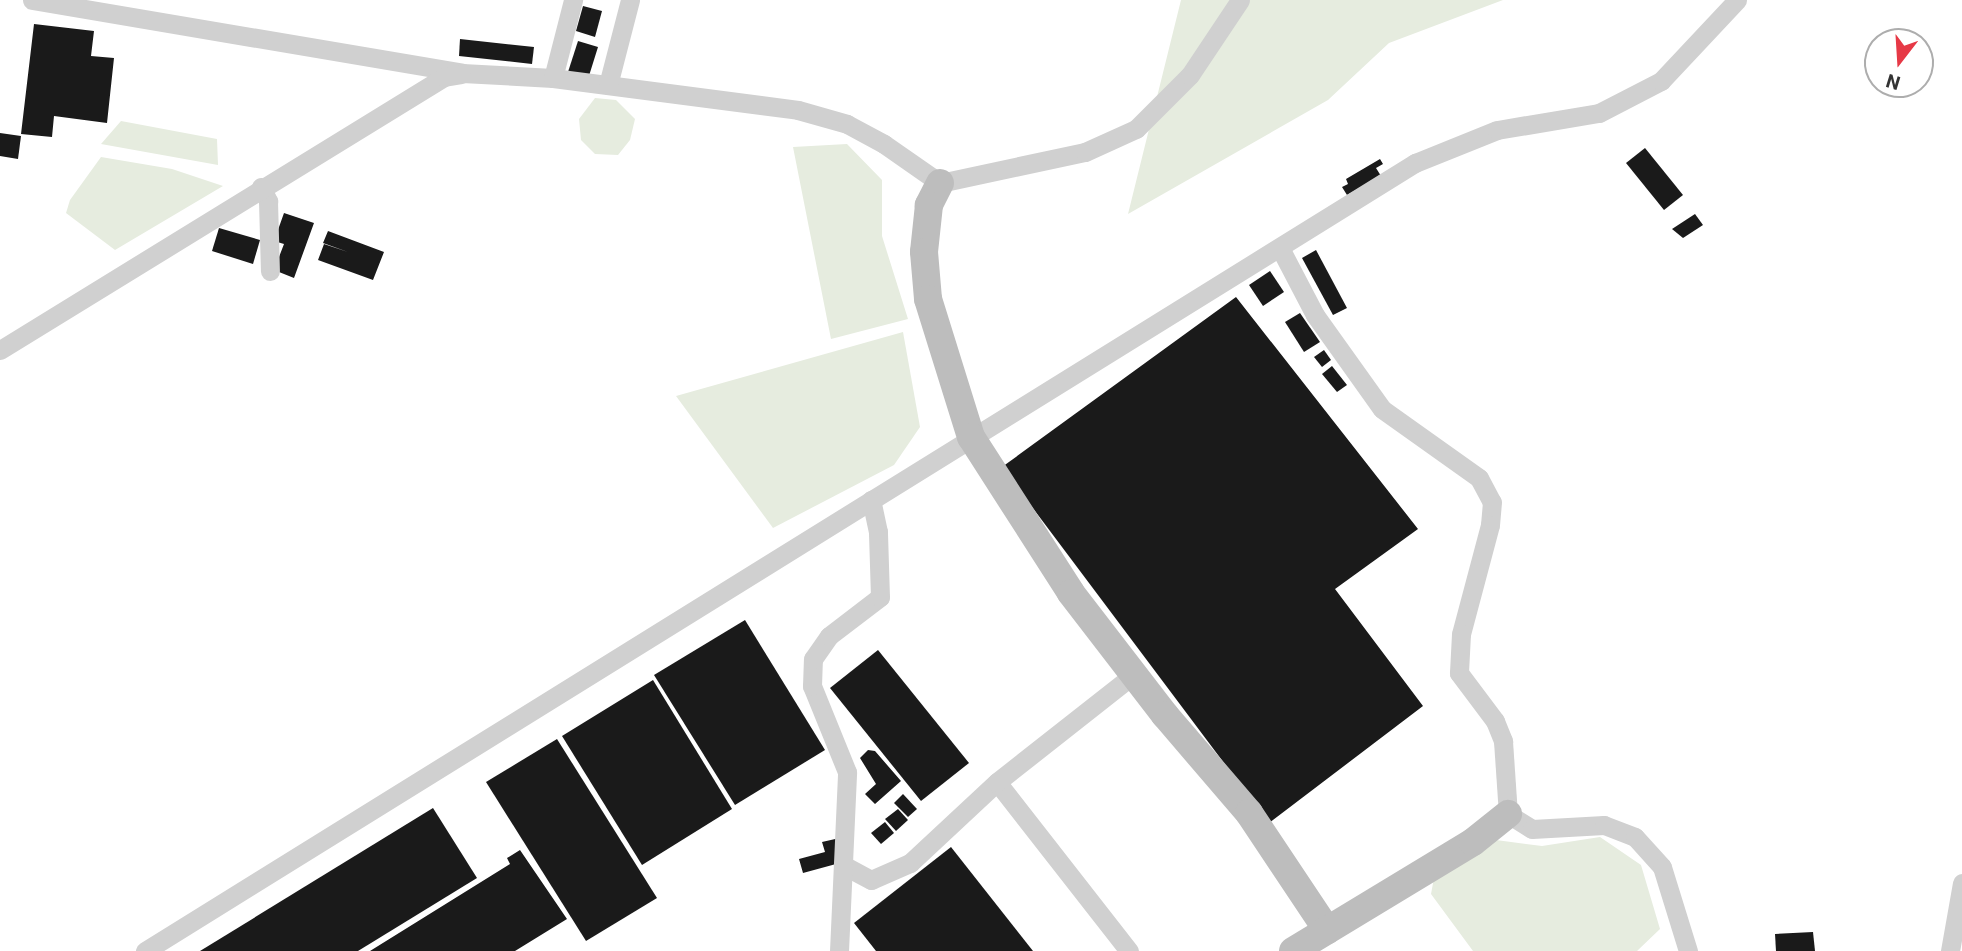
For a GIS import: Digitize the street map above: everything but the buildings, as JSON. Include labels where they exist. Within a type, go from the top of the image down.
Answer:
[{"type":"street","points":[[32,0],[462,73],[608,85],[798,110],[847,124],[884,144],[940,183],[1085,152],[1136,129],[1190,75],[1240,0]]},
{"type":"street","points":[[553,79],[573,0]]},
{"type":"street","points":[[608,85],[630,0]]},
{"type":"street","points":[[145,951],[1415,163],[1497,130],[1599,113],[1651,86],[1737,0]]},
{"type":"street","points":[[0,350],[261,187],[444,77],[462,73]]},
{"type":"street","points":[[940,183],[929,205],[924,252],[928,299],[971,437],[1071,593],[1256,823],[1327,930]]},
{"type":"street","points":[[261,187],[268,201],[270,271]]},
{"type":"street","points":[[1280,248],[1315,315],[1382,409],[1479,478],[1492,502],[1490,525],[1461,634],[1459,673],[1495,721],[1503,741],[1508,814]]},
{"type":"street","points":[[839,951],[847,772],[812,686],[813,659],[830,636],[880,597],[878,532],[871,500]]},
{"type":"street","points":[[843,865],[872,880],[910,863],[997,782],[1134,674]]},
{"type":"street","points":[[997,782],[1129,951]]},
{"type":"street","points":[[1293,951],[1473,842],[1508,814]]},
{"type":"street","points":[[1508,814],[1532,829],[1604,825],[1635,837],[1662,867],[1688,951]]},
{"type":"street","points":[[1950,951],[1962,883]]},
{"type":"shaded area","points":[[1181,0],[1503,0],[1389,43],[1328,100],[1128,214]]},
{"type":"shaded area","points":[[595,98],[616,100],[635,119],[630,140],[618,155],[595,154],[581,140],[579,119]]},
{"type":"shaded area","points":[[121,121],[217,139],[218,165],[101,144]]},
{"type":"shaded area","points":[[847,144],[882,180],[882,236],[908,319],[831,339],[793,147]]},
{"type":"shaded area","points":[[101,157],[172,169],[223,186],[115,250],[66,213],[70,200]]},
{"type":"shaded area","points":[[903,332],[920,427],[894,465],[773,528],[676,396]]},
{"type":"shaded area","points":[[1600,837],[1641,865],[1660,929],[1637,951],[1473,951],[1431,894],[1434,878],[1496,840],[1542,846]]}]
